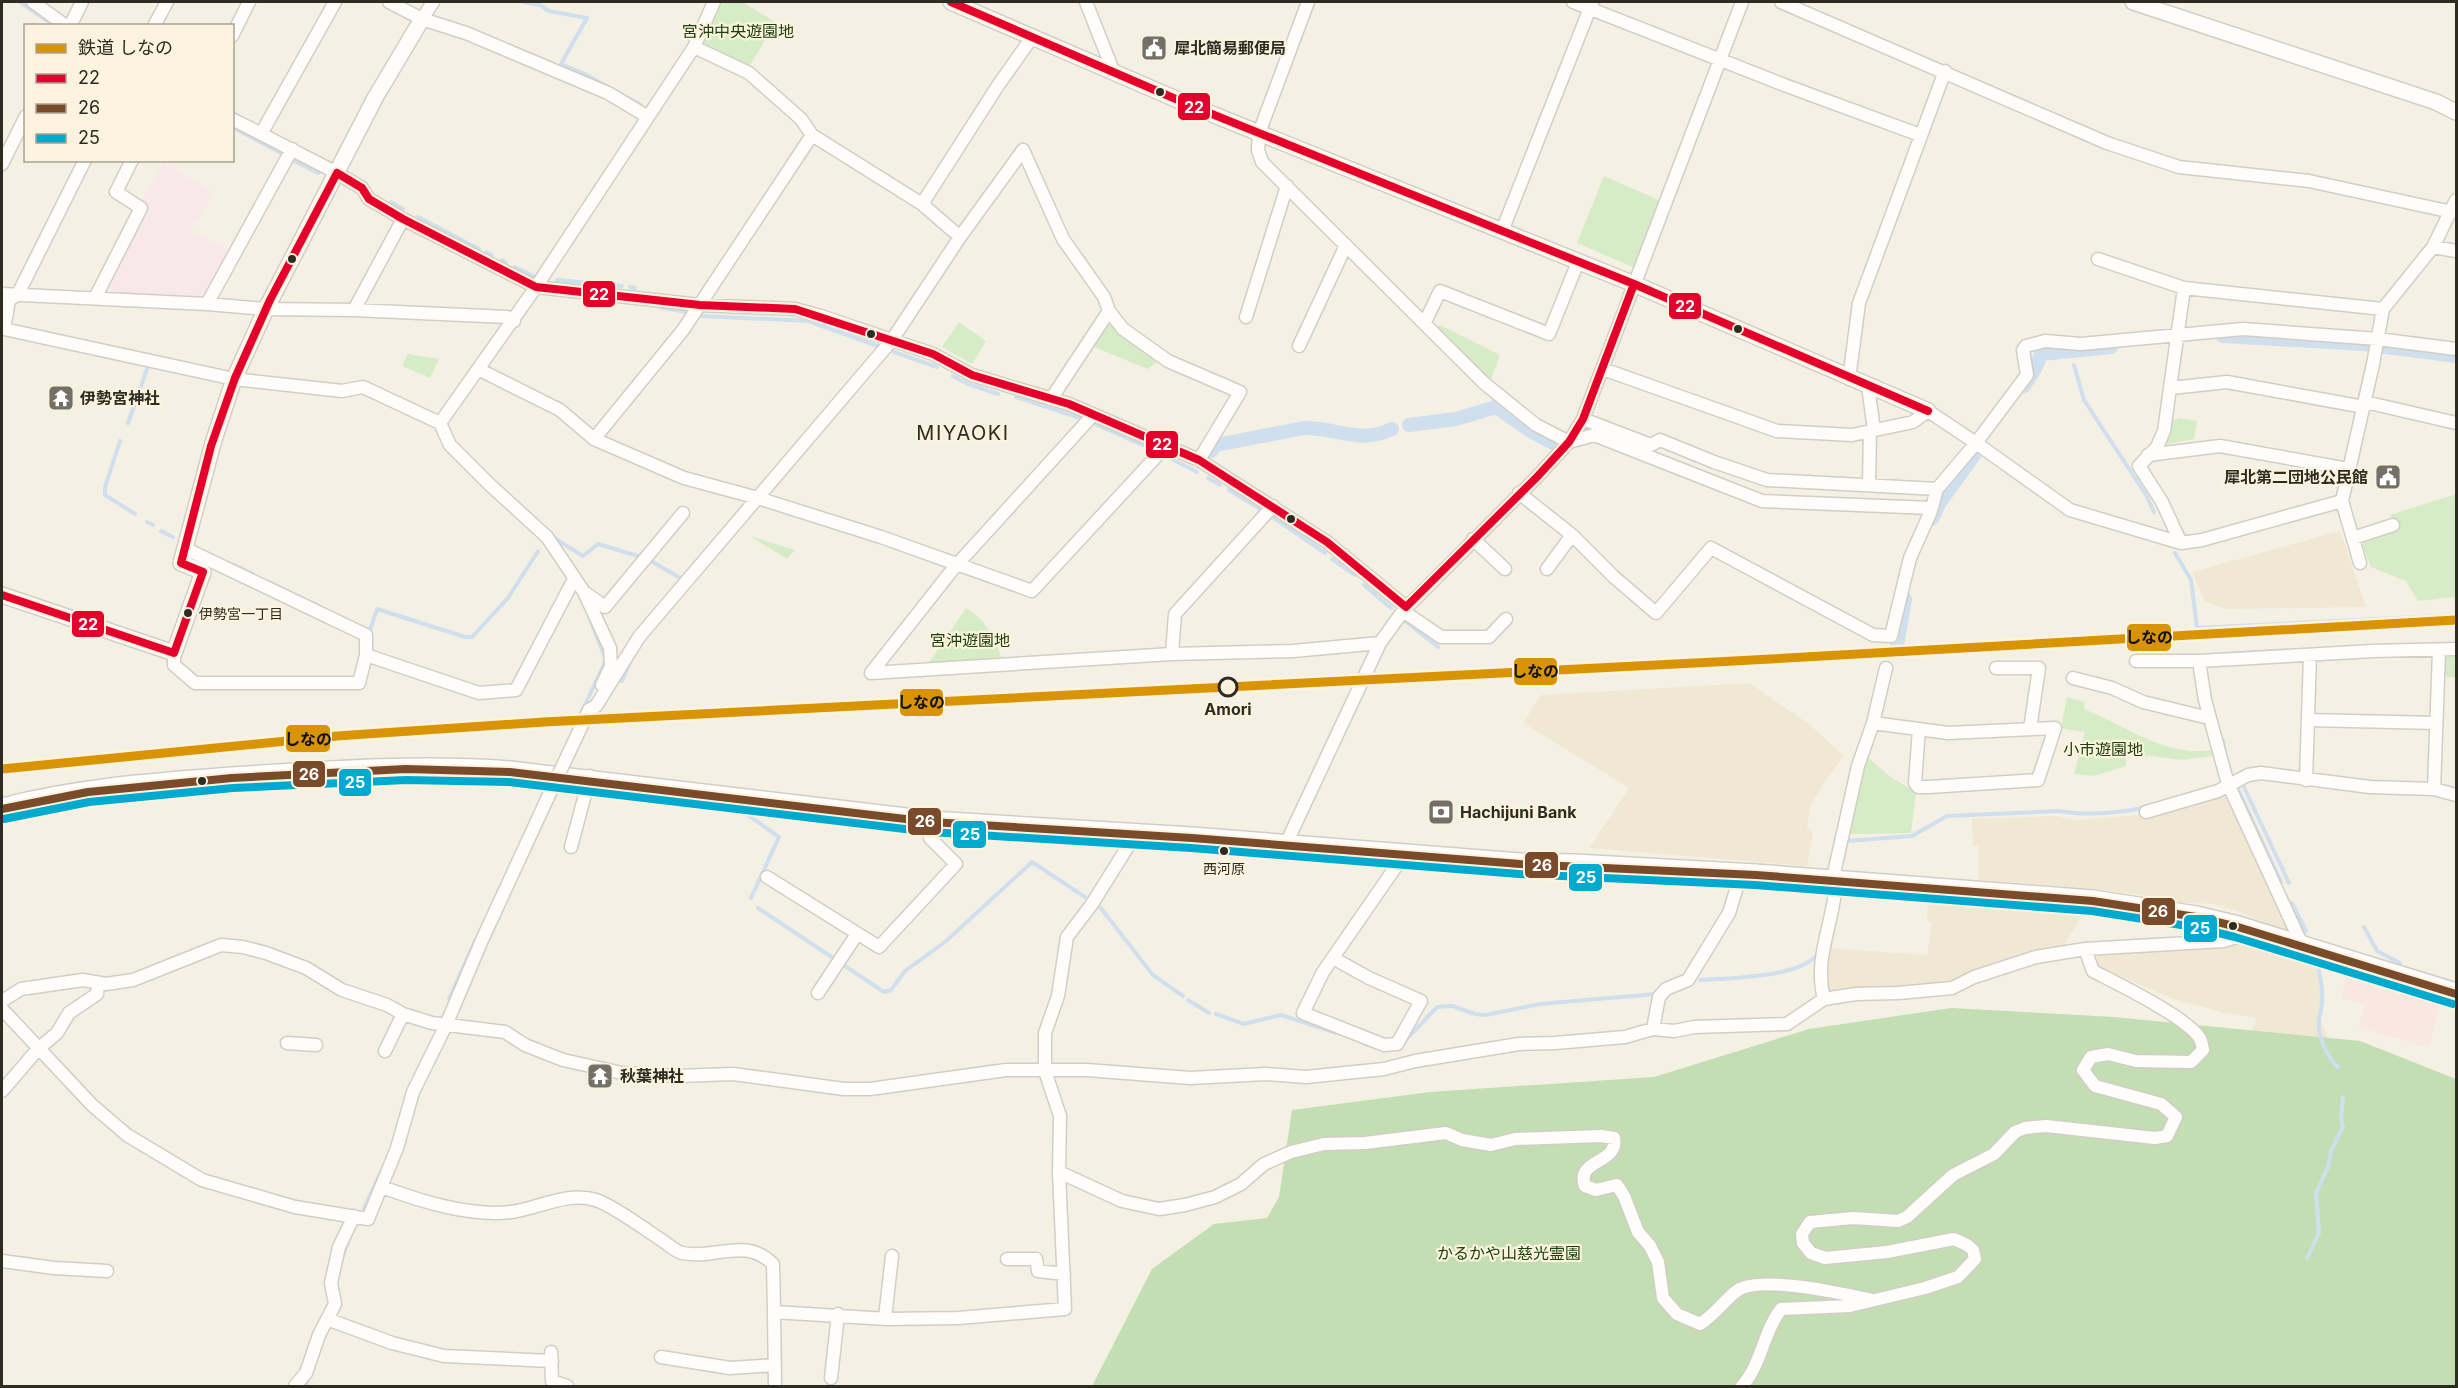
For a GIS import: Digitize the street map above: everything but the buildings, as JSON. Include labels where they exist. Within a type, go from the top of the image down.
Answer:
[{"type":"highway","points":[[2,809],[100,789],[189,780],[388,768],[449,767],[590,777],[932,822],[1532,865],[1575,865],[1738,874],[2093,902],[2196,917],[2238,927],[2457,994]]},
{"type":"street","points":[[33,2],[65,24]]},
{"type":"street","points":[[69,24],[82,2]]},
{"type":"street","points":[[155,24],[167,2]]},
{"type":"street","points":[[234,32],[249,2]]},
{"type":"street","points":[[261,134],[335,2]]},
{"type":"street","points":[[389,2],[423,20],[466,33],[608,93],[648,117]]},
{"type":"street","points":[[184,548],[366,635],[366,655],[359,683],[195,683],[174,665],[174,653],[203,572],[181,563],[184,548],[213,443],[234,379],[266,309],[375,98],[433,2]]},
{"type":"street","points":[[440,423],[514,321],[694,47],[714,2]]},
{"type":"street","points":[[951,2],[1259,133],[1634,284],[1849,379],[1928,411],[2070,510],[2181,543],[2202,540],[2342,501]]},
{"type":"street","points":[[1086,2],[1114,73]]},
{"type":"street","points":[[1308,2],[1259,133],[1258,150],[1262,162],[1484,383],[1536,425],[1569,441],[1593,435],[1762,501],[1931,508]]},
{"type":"street","points":[[1573,2],[1592,5],[1720,60],[1920,135]]},
{"type":"street","points":[[1285,846],[1380,643],[1405,609],[1569,441],[1583,419],[1742,2]]},
{"type":"street","points":[[1781,2],[2107,143],[2179,167],[2309,181],[2452,212]]},
{"type":"street","points":[[2133,2],[2436,102],[2457,112]]},
{"type":"street","points":[[1502,231],[1592,5]]},
{"type":"street","points":[[921,204],[1033,36]]},
{"type":"street","points":[[694,47],[748,73],[801,119],[812,135],[921,204],[960,237]]},
{"type":"street","points":[[1849,379],[1859,303],[1945,71]]},
{"type":"street","points":[[2,164],[24,120]]},
{"type":"street","points":[[234,120],[337,173],[362,188],[369,200],[403,219],[536,287],[700,305],[795,309],[933,354],[972,375],[1093,414],[1199,460],[1327,542],[1441,637],[1489,637],[1506,619]]},
{"type":"street","points":[[594,439],[683,330],[812,135]]},
{"type":"street","points":[[207,304],[292,149]]},
{"type":"street","points":[[589,710],[596,706],[639,637],[892,340],[960,237],[1023,150],[1063,239],[1104,297],[1109,311],[1123,329],[1168,361],[1240,392],[1199,460]]},
{"type":"street","points":[[2,1009],[92,1105],[126,1135],[202,1180],[295,1207],[368,1219],[397,1148],[413,1092],[446,1025],[482,940],[548,797],[611,666],[610,648],[584,592],[552,542],[489,484],[450,444],[440,423],[363,387],[342,391],[234,379],[4,329],[9,300],[18,294],[84,162]]},
{"type":"street","points":[[95,298],[141,208],[116,192],[131,162]]},
{"type":"street","points":[[1246,317],[1287,186]]},
{"type":"street","points":[[2360,563],[2342,501],[2373,364],[2382,309],[2433,247],[2457,200]]},
{"type":"street","points":[[354,310],[403,219]]},
{"type":"street","points":[[1299,346],[1346,245]]},
{"type":"street","points":[[2433,247],[2457,250]]},
{"type":"street","points":[[2098,260],[2184,288],[2382,309]]},
{"type":"street","points":[[1425,322],[1440,291],[1549,334],[1578,262]]},
{"type":"street","points":[[2181,543],[2162,502],[2139,466],[2157,447],[2164,431],[2184,288]]},
{"type":"street","points":[[2,294],[266,309],[354,310],[507,317],[514,321]]},
{"type":"street","points":[[1051,399],[1109,311]]},
{"type":"street","points":[[1519,493],[1572,535],[1614,577],[1656,613],[1711,549],[1873,635],[1891,636],[1910,558],[1937,489],[1976,443],[2027,375],[2023,351],[2026,346],[2045,341],[2081,344],[2243,328],[2457,348]]},
{"type":"street","points":[[1603,369],[1777,431],[1852,435],[1913,422],[1928,411]]},
{"type":"street","points":[[480,370],[560,410],[594,439],[684,478],[758,498],[959,564],[1032,591],[1166,446]]},
{"type":"street","points":[[2171,388],[2227,382],[2457,423]]},
{"type":"street","points":[[1868,386],[1872,431],[1869,484]]},
{"type":"street","points":[[1093,414],[959,564],[871,673],[1172,654],[1293,651],[1380,643]]},
{"type":"street","points":[[1583,419],[1652,445],[1660,440],[1767,480],[1937,489]]},
{"type":"street","points":[[2147,455],[2220,446],[2348,469]]},
{"type":"street","points":[[1172,654],[1175,614],[1273,506]]},
{"type":"street","points":[[584,592],[605,607],[683,513]]},
{"type":"street","points":[[2353,538],[2393,525]]},
{"type":"street","points":[[1547,569],[1572,535]]},
{"type":"street","points":[[1473,539],[1505,569]]},
{"type":"street","points":[[366,655],[479,693],[516,690],[574,579]]},
{"type":"street","points":[[2,595],[174,653]]},
{"type":"street","points":[[2136,661],[2199,661],[2373,651],[2457,649]]},
{"type":"street","points":[[2434,789],[2439,650]]},
{"type":"street","points":[[2306,780],[2310,655]]},
{"type":"street","points":[[2199,661],[2209,718],[2232,782],[2303,947]]},
{"type":"street","points":[[1824,999],[1821,986],[1821,960],[1836,889],[1834,873],[1858,766],[1873,723],[1886,668]]},
{"type":"street","points":[[1996,668],[2038,668],[2030,729]]},
{"type":"street","points":[[2073,678],[2112,688],[2143,702],[2209,718]]},
{"type":"street","points":[[2308,720],[2436,723]]},
{"type":"street","points":[[1873,723],[1971,734],[2055,728],[2038,780],[1929,787],[1918,787],[1915,783],[1919,729]]},
{"type":"street","points":[[2146,812],[2218,791],[2248,775],[2261,773],[2370,787],[2434,789],[2457,795]]},
{"type":"street","points":[[571,847],[590,777]]},
{"type":"street","points":[[767,877],[879,947],[956,864],[930,838],[932,822]]},
{"type":"street","points":[[774,1312],[885,1318],[958,1318],[1065,1309],[1059,1172],[1060,1116],[1045,1071],[1045,1033],[1058,996],[1067,937],[1092,904],[1135,835]]},
{"type":"street","points":[[1333,958],[1369,978],[1421,1001],[1397,1044],[1384,1045],[1303,1013],[1323,972],[1397,865],[1397,856]]},
{"type":"street","points":[[1653,1029],[1659,998],[1666,989],[1688,980],[1729,913],[1737,887],[1738,874]]},
{"type":"street","points":[[2,1001],[21,989],[83,980],[106,984],[133,980],[221,945],[243,947],[306,968],[342,990],[387,1005],[403,1014],[446,1025],[505,1032],[525,1045],[563,1060],[631,1074],[678,1076],[733,1074],[844,1089],[870,1089],[1006,1070],[1087,1070],[1190,1078],[1266,1074],[1306,1077],[1383,1069],[1415,1061],[1519,1044],[1625,1037],[1653,1029],[1674,1031],[1694,1027],[1786,1024],[1824,999],[1856,994],[1952,988],[1974,976],[2011,963],[2085,949],[2223,941],[2234,938],[2238,927]]},
{"type":"street","points":[[818,993],[857,934]]},
{"type":"street","points":[[1742,1386],[1758,1363],[1772,1324],[1781,1309],[1827,1308],[1872,1300],[1958,1277],[1975,1259],[1973,1250],[1954,1239],[1887,1252],[1825,1258],[1811,1253],[1803,1243],[1802,1234],[1810,1222],[1853,1218],[1898,1221],[1907,1217],[1953,1175],[1994,1154],[2014,1132],[2025,1128],[2046,1126],[2155,1138],[2167,1136],[2176,1118],[2161,1104],[2095,1086],[2083,1070],[2091,1057],[2108,1054],[2136,1061],[2191,1062],[2203,1050],[2202,1042],[2198,1035],[2187,1026],[2142,997],[2093,971],[2085,949]]},
{"type":"street","points":[[2,1091],[38,1049],[57,1034],[69,1013],[97,994],[98,983]]},
{"type":"street","points":[[385,1051],[403,1014]]},
{"type":"street","points":[[288,1043],[316,1045]]},
{"type":"street","points":[[1059,1172],[1122,1201],[1158,1209],[1215,1197],[1241,1184],[1264,1164],[1291,1152],[1324,1144],[1365,1143],[1446,1133],[1462,1140],[1491,1145],[1515,1139],[1601,1136],[1614,1138],[1615,1145],[1612,1151],[1585,1169],[1582,1178],[1585,1186],[1596,1190],[1617,1185],[1624,1196],[1638,1233],[1650,1246],[1658,1262],[1663,1298],[1677,1314],[1700,1324],[1714,1316],[1739,1290],[1750,1286],[1792,1286],[1872,1300]]},
{"type":"street","points":[[382,1187],[426,1203],[467,1210],[510,1212],[551,1203],[566,1197],[597,1200],[679,1252],[698,1256],[739,1249],[764,1254],[773,1264],[775,1386]]},
{"type":"street","points":[[296,1386],[306,1373],[335,1304],[331,1283],[339,1247],[354,1216]]},
{"type":"street","points":[[885,1318],[892,1256]]},
{"type":"street","points":[[1007,1259],[1036,1259],[1038,1271],[1064,1274]]},
{"type":"street","points":[[2,1261],[54,1268],[107,1271]]},
{"type":"street","points":[[831,1378],[837,1314]]},
{"type":"street","points":[[327,1319],[392,1343],[444,1356],[552,1357],[552,1381],[567,1386]]},
{"type":"street","points":[[661,1357],[730,1368],[775,1365]]},
{"type":"shaded area","points":[[164,163],[214,193],[190,231],[232,251],[206,296],[105,292],[148,206],[141,202]]},
{"type":"shaded area","points":[[2340,531],[2366,607],[2226,609],[2205,602],[2192,572]]},
{"type":"shaded area","points":[[1749,683],[1809,724],[1844,756],[1811,804],[1807,827],[1813,834],[1807,866],[1589,848],[1629,788],[1523,723],[1541,695]]},
{"type":"shaded area","points":[[2224,794],[2264,879],[2289,924],[2285,932],[2241,912],[2212,904],[2170,902],[2168,899],[2098,889],[1979,880],[1978,846],[1973,846],[1972,819],[2056,816],[2076,820],[2151,814]]},
{"type":"shaded area","points":[[1928,900],[2084,912],[2064,945],[2018,955],[1976,971],[1958,982],[1832,994],[1824,988],[1827,948],[1927,955],[1932,922],[1927,921]]},
{"type":"shaded area","points":[[2248,942],[2316,963],[2322,995],[2320,1017],[2331,1045],[2245,1059],[2256,1018],[2221,1012],[2171,998],[2101,968],[2096,962],[2098,953]]},
{"type":"shaded area","points":[[2348,973],[2440,1001],[2429,1048],[2358,1027],[2365,1005],[2341,997]]},
{"type":"green space","name":"宮沖中央遊園地","points":[[721,2],[742,2],[776,22],[749,67],[701,45]]},
{"type":"green space","points":[[1604,176],[1661,201],[1635,268],[1577,243]]},
{"type":"green space","points":[[959,322],[986,341],[972,364],[942,347]]},
{"type":"green space","points":[[1106,323],[1157,362],[1148,369],[1091,346]]},
{"type":"green space","points":[[1440,325],[1500,355],[1490,382],[1436,328]]},
{"type":"green space","points":[[408,354],[439,359],[430,378],[402,366]]},
{"type":"green space","points":[[2179,418],[2197,421],[2194,439],[2167,444],[2165,437],[2173,421]]},
{"type":"green space","points":[[2456,494],[2456,597],[2418,601],[2406,581],[2371,567],[2362,543],[2395,531],[2390,515]]},
{"type":"green space","points":[[750,536],[795,550],[787,559]]},
{"type":"green space","name":"宮沖遊園地","points":[[966,608],[989,630],[1002,659],[928,664]]},
{"type":"green space","points":[[2456,652],[2456,678],[2443,676],[2443,663],[2449,653]]},
{"type":"green space","name":"小市遊園地","points":[[2067,697],[2085,702],[2084,709],[2162,745],[2195,751],[2212,750],[2213,756],[2182,760],[2126,753],[2126,766],[2094,776],[2074,774],[2085,732],[2061,728]]},
{"type":"green space","points":[[1866,756],[1892,778],[1916,792],[1911,833],[1846,834]]},
{"type":"green space","name":"かるかや山慈光霊園","points":[[1951,1008],[2114,1017],[2360,1041],[2456,1079],[2456,1386],[1092,1386],[1152,1269],[1214,1224],[1267,1218],[1279,1197],[1292,1110],[1430,1092],[1654,1077],[1809,1029]]},
{"type":"waterway","points":[[20,2],[52,24]]},
{"type":"waterway","points":[[523,2],[540,5],[549,11],[587,18],[561,64],[583,73],[641,105]]},
{"type":"waterway","points":[[234,128],[281,153]]},
{"type":"waterway","points":[[291,159],[318,173]]},
{"type":"waterway","points":[[391,202],[403,209]]},
{"type":"waterway","points":[[418,217],[479,249]]},
{"type":"waterway","points":[[486,252],[492,255]]},
{"type":"waterway","points":[[502,260],[506,263]]},
{"type":"waterway","points":[[515,267],[537,278]]},
{"type":"waterway","points":[[557,280],[622,286]]},
{"type":"waterway","points":[[630,287],[635,288]]},
{"type":"waterway","points":[[659,307],[686,312]]},
{"type":"waterway","points":[[701,316],[808,321],[878,346]]},
{"type":"waterway","points":[[2223,336],[2363,344],[2456,356]]},
{"type":"waterway","points":[[2024,386],[2041,354],[2111,347]]},
{"type":"waterway","points":[[894,352],[937,367]]},
{"type":"waterway","points":[[2074,365],[2084,400],[2146,495],[2154,512]]},
{"type":"waterway","points":[[128,423],[147,369]]},
{"type":"waterway","points":[[953,376],[968,384],[998,394]]},
{"type":"waterway","points":[[1016,397],[1080,418]]},
{"type":"waterway","points":[[1409,425],[1456,419],[1496,407],[1532,432],[1555,444]]},
{"type":"waterway","points":[[1097,425],[1147,447]]},
{"type":"waterway","points":[[1211,451],[1216,445],[1304,428],[1358,435],[1380,434],[1392,429]]},
{"type":"waterway","points":[[120,441],[105,487],[105,495],[135,514]]},
{"type":"waterway","points":[[1932,519],[1939,504],[1977,451]]},
{"type":"waterway","points":[[1166,456],[1197,472]]},
{"type":"waterway","points":[[1208,478],[1220,485]]},
{"type":"waterway","points":[[1229,490],[1262,510]]},
{"type":"waterway","points":[[1271,516],[1325,553]]},
{"type":"waterway","points":[[147,522],[153,525]]},
{"type":"waterway","points":[[161,531],[173,537]]},
{"type":"waterway","points":[[554,538],[583,556],[598,544],[638,556]]},
{"type":"waterway","points":[[370,630],[377,609],[465,637],[472,637],[508,598],[538,551]]},
{"type":"waterway","points":[[2175,553],[2191,580],[2197,628],[2456,615]]},
{"type":"waterway","points":[[1332,559],[1355,575]]},
{"type":"waterway","points":[[651,561],[682,579]]},
{"type":"waterway","points":[[234,565],[253,574]]},
{"type":"waterway","points":[[269,582],[319,606]]},
{"type":"waterway","points":[[1364,585],[1391,608]]},
{"type":"waterway","points":[[1897,645],[1905,599]]},
{"type":"waterway","points":[[1405,621],[1438,647]]},
{"type":"waterway","points":[[577,722],[606,660],[591,622]]},
{"type":"waterway","points":[[622,681],[630,662]]},
{"type":"waterway","points":[[2223,741],[2225,753]]},
{"type":"waterway","points":[[2236,785],[2281,882]]},
{"type":"waterway","points":[[2243,785],[2289,883]]},
{"type":"waterway","points":[[1847,841],[1912,836],[1947,816],[2060,811],[2103,813],[2146,807]]},
{"type":"waterway","points":[[745,813],[779,837],[751,898]]},
{"type":"waterway","points":[[758,908],[884,992],[891,990],[905,971],[945,942],[1032,862],[1085,897]]},
{"type":"waterway","points":[[2292,903],[2306,931]]},
{"type":"waterway","points":[[1100,907],[1153,975],[1183,996]]},
{"type":"waterway","points":[[2364,927],[2377,951],[2400,963]]},
{"type":"waterway","points":[[449,999],[476,939]]},
{"type":"waterway","points":[[1700,980],[1782,972],[1811,961],[1819,952]]},
{"type":"waterway","points":[[2318,965],[2322,985],[2319,1020],[2321,1039],[2338,1067]]},
{"type":"waterway","points":[[1401,1045],[1437,1007],[1452,1006],[1475,1014],[1486,1015],[1540,1004],[1656,994]]},
{"type":"waterway","points":[[1188,1000],[1209,1013]]},
{"type":"waterway","points":[[1216,1014],[1244,1024],[1281,1015],[1337,1033]]},
{"type":"waterway","points":[[2307,1258],[2319,1233],[2316,1193],[2328,1167],[2331,1151],[2343,1127],[2341,1118],[2343,1097]]},
{"type":"waterway","points":[[364,1208],[380,1174]]},
{"type":"waterway","points":[[342,1258],[350,1237]]},
{"type":"waterway","points":[[306,1386],[309,1376]]},
{"type":"rail line","name":"しなの","points":[[2,769],[337,736],[544,722],[1734,661],[2456,620]]},
{"type":"transit line","name":"22","points":[[951,2],[1192,106],[1634,284],[1928,411]]},
{"type":"transit line","name":"22","points":[[337,173],[362,188],[369,199],[403,219],[536,287],[700,305],[795,309],[933,354],[972,375],[1069,404],[1199,460],[1327,542],[1406,607]]},
{"type":"transit line","name":"22","points":[[174,653],[203,572],[181,563],[211,446],[235,378],[270,300],[337,173]]},
{"type":"transit line","name":"22","points":[[1406,607],[1537,477],[1569,442],[1583,419],[1634,284]]},
{"type":"transit line","name":"22","points":[[2,595],[174,653]]},
{"type":"transit line","name":"26","points":[[2,809],[88,792],[232,778],[406,769],[510,772],[931,822],[1192,838],[1520,864],[1756,875],[2093,901],[2196,917],[2238,927],[2456,994]]},
{"type":"transit line","name":"25","points":[[4,819],[89,802],[233,788],[406,780],[509,782],[930,832],[1191,848],[1519,874],[1755,885],[2092,911],[2194,927],[2235,937],[2453,1004]]},
{"type":"place","name":"犀北簡易郵便局","points":[[1154,48]]},
{"type":"place","name":"伊勢宮神社","points":[[61,398]]},
{"type":"place","name":"犀北第二団地公民館","points":[[2388,477]]},
{"type":"place","name":"伊勢宮一丁目","points":[[188,613]]},
{"type":"place","name":"Amori","points":[[1228,687]]},
{"type":"place","name":"Hachijuni Bank","points":[[1441,812]]},
{"type":"place","name":"西河原","points":[[1224,851]]},
{"type":"place","name":"秋葉神社","points":[[600,1076]]},
{"type":"district","name":"MIYAOKI","points":[[963,433]]}]
